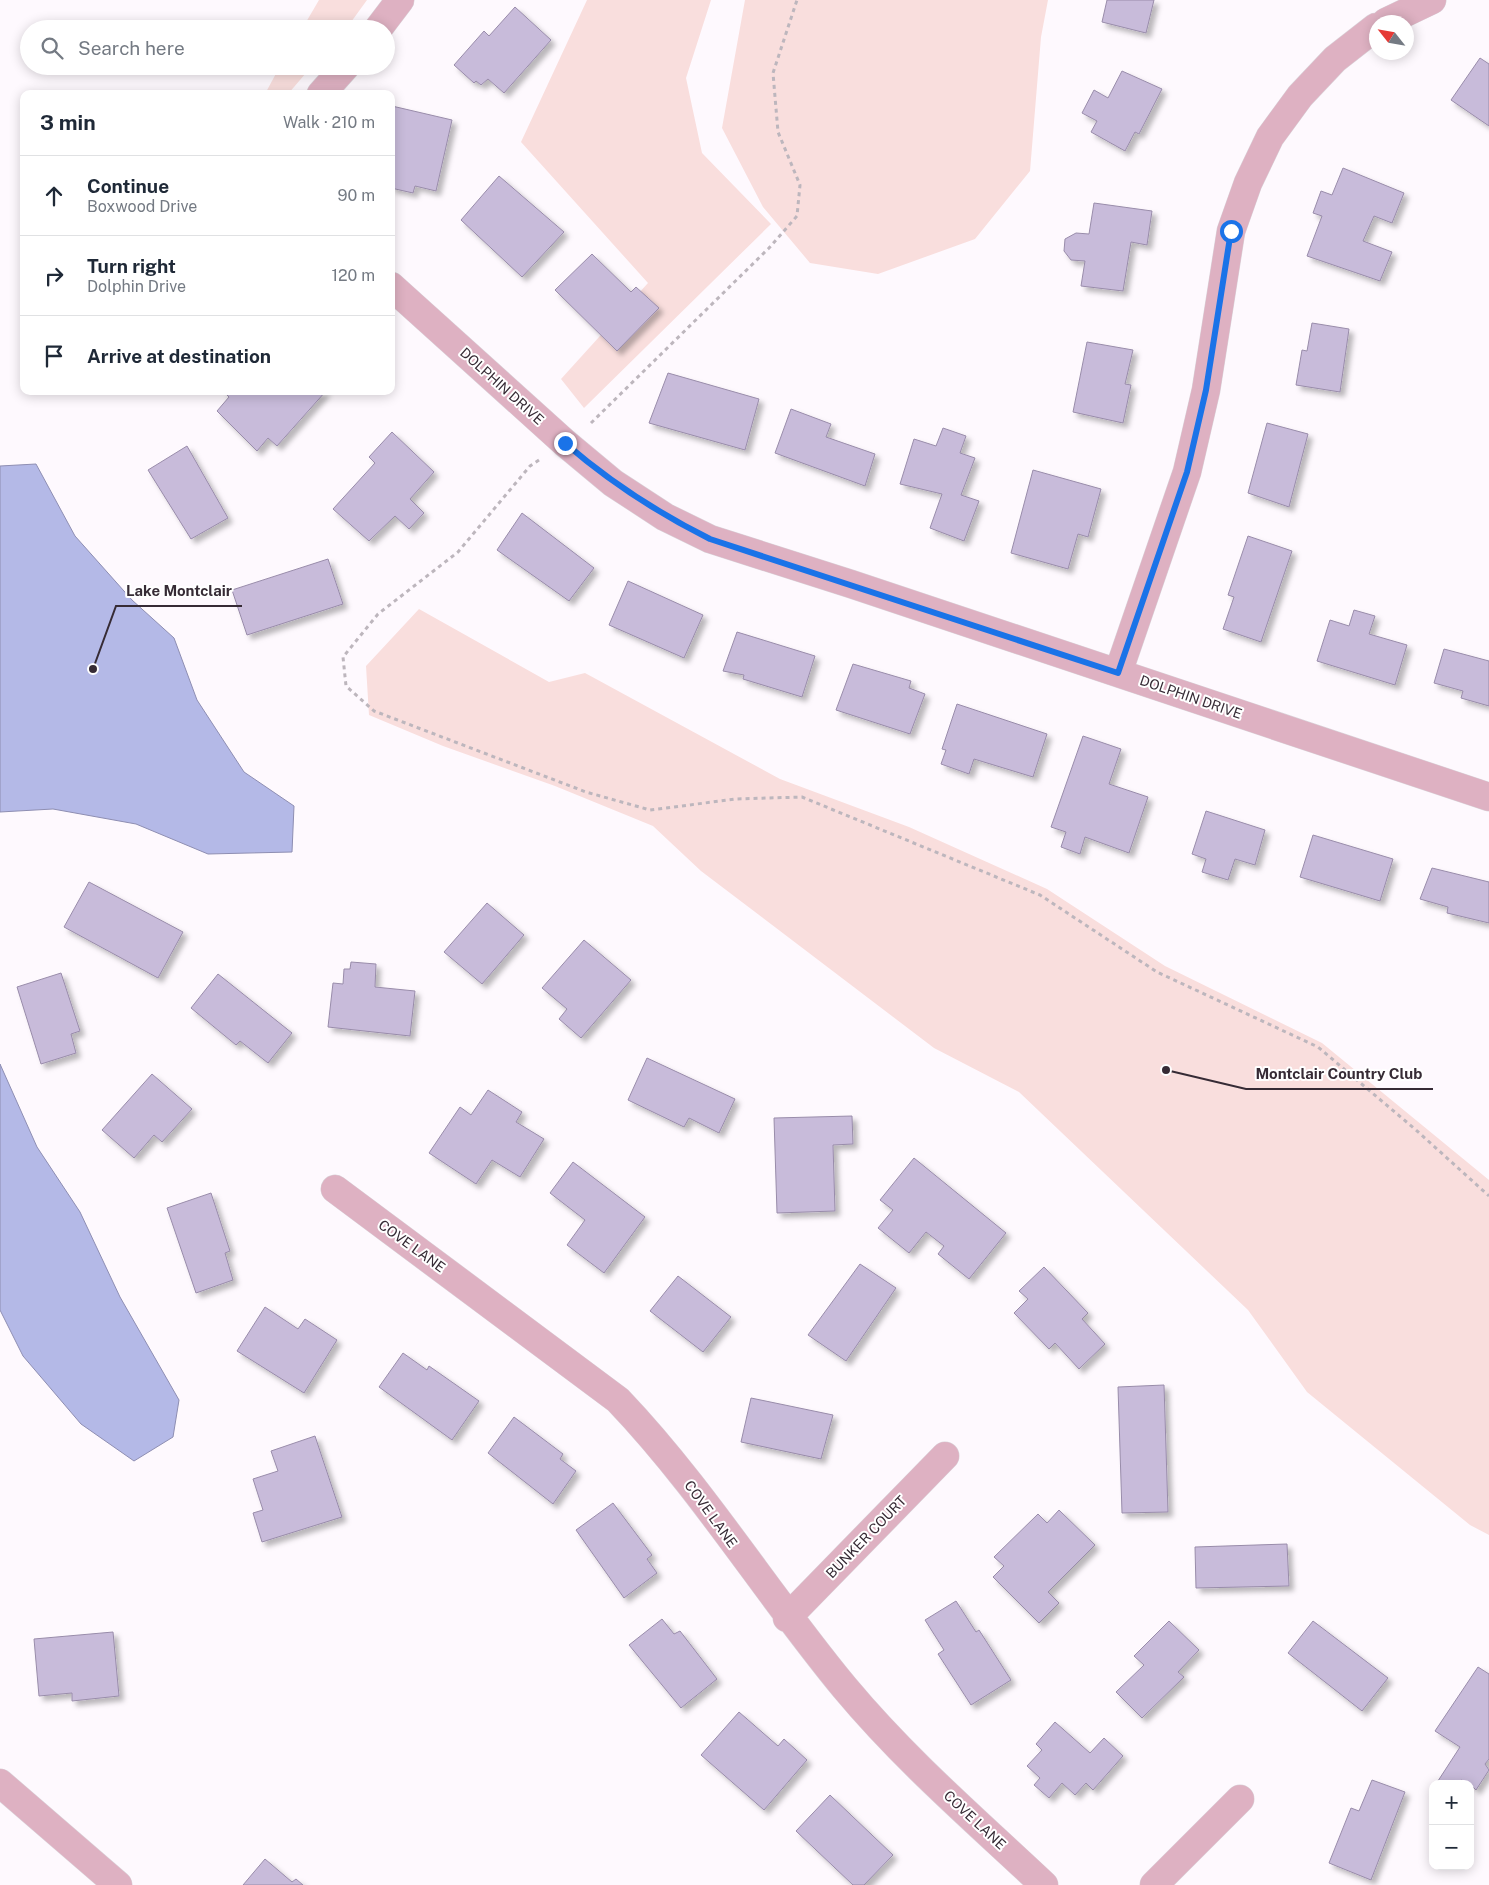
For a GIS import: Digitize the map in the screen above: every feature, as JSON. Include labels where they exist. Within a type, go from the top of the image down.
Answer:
[{"type":"street","points":[[385,20],[400,0]]},
{"type":"street","points":[[1401,15],[1432,0]]},
{"type":"street","points":[[1118,673],[1187,472],[1206,390],[1231,231],[1248,183],[1270,138],[1300,96],[1335,60],[1369,33]]},
{"type":"street","points":[[325,90],[338,75]]},
{"type":"street","name":"DOLPHIN DRIVE","points":[[395,290],[565,443],[612,482],[665,517],[710,539],[1489,797]]},
{"type":"street","name":"COVE LANE","points":[[335,1189],[618,1400],[657,1440],[788,1618],[846,1690],[920,1768],[1044,1885]]},
{"type":"street","name":"BUNKER COURT","points":[[788,1618],[945,1456]]},
{"type":"street","points":[[0,1784],[118,1885]]},
{"type":"street","points":[[1154,1885],[1240,1799]]},
{"type":"path","points":[[797,0],[774,73],[778,132],[800,185],[797,216],[768,248],[587,427],[530,466],[458,552],[378,614],[343,656],[346,686],[374,712],[586,792],[650,810],[736,799],[802,797],[1040,895],[1157,972],[1318,1047],[1489,1196]]},
{"type":"shaded area","points":[[319,0],[367,0],[353,20],[307,20]]},
{"type":"shaded area","points":[[587,0],[711,0],[686,78],[702,153],[771,224],[584,408],[561,379],[648,283],[521,142]]},
{"type":"shaded area","points":[[745,0],[1048,0],[1041,37],[1030,171],[975,239],[878,274],[810,263],[763,207],[722,128]]},
{"type":"shaded area","points":[[275,75],[304,75],[291,90],[267,90]]},
{"type":"shaded area","points":[[419,609],[549,682],[585,673],[780,779],[909,827],[1047,889],[1165,966],[1322,1043],[1489,1180],[1489,1535],[1470,1525],[1307,1392],[1248,1310],[1019,1092],[934,1048],[701,871],[653,826],[555,786],[443,746],[369,715],[366,666]]},
{"type":"water","points":[[36,464],[75,536],[132,600],[174,638],[197,700],[244,772],[294,806],[292,852],[208,854],[136,824],[53,809],[0,812],[0,466]]},
{"type":"water","points":[[0,1064],[37,1147],[80,1212],[120,1297],[179,1400],[173,1437],[134,1461],[81,1424],[23,1356],[0,1310]]},
{"type":"building","points":[[1107,0],[1154,0],[1146,33],[1102,22]]},
{"type":"building","points":[[515,7],[551,40],[504,93],[488,79],[481,85],[476,81],[474,83],[454,65],[484,31],[489,36]]},
{"type":"building","points":[[1480,58],[1489,64],[1489,126],[1451,100]]},
{"type":"building","points":[[1122,71],[1162,89],[1139,134],[1135,132],[1125,151],[1091,132],[1097,121],[1082,113],[1094,90],[1108,98]]},
{"type":"building","points":[[395,107],[452,120],[436,191],[415,186],[413,193],[395,189]]},
{"type":"building","points":[[1343,168],[1404,193],[1392,223],[1374,216],[1363,241],[1392,252],[1380,281],[1307,256],[1322,216],[1313,213],[1321,191],[1332,195]]},
{"type":"building","points":[[499,176],[564,232],[522,277],[461,220]]},
{"type":"building","points":[[1094,203],[1152,211],[1147,245],[1131,242],[1123,291],[1081,286],[1085,261],[1071,260],[1064,251],[1065,239],[1076,233],[1089,234]]},
{"type":"building","points":[[592,254],[631,292],[636,287],[659,308],[617,351],[555,290]]},
{"type":"building","points":[[1312,323],[1349,329],[1340,392],[1296,385],[1302,350],[1307,351]]},
{"type":"building","points":[[1087,342],[1133,350],[1125,384],[1131,385],[1123,423],[1073,412]]},
{"type":"building","points":[[668,373],[759,399],[745,450],[649,423]]},
{"type":"building","points":[[227,395],[322,395],[277,446],[268,438],[257,451],[217,411],[229,397]]},
{"type":"building","points":[[791,409],[831,424],[826,437],[875,454],[865,486],[775,453]]},
{"type":"building","points":[[1267,423],[1308,434],[1289,507],[1248,493]]},
{"type":"building","points":[[943,428],[966,436],[960,453],[975,458],[961,495],[979,501],[964,541],[930,528],[942,494],[900,484],[914,439],[936,446]]},
{"type":"building","points":[[392,432],[434,472],[410,499],[424,513],[409,529],[395,516],[369,541],[333,509],[375,463],[369,457]]},
{"type":"building","points":[[187,446],[228,518],[191,539],[148,470]]},
{"type":"building","points":[[1033,470],[1101,489],[1088,537],[1078,534],[1068,569],[1011,553]]},
{"type":"building","points":[[522,513],[594,568],[569,601],[497,550]]},
{"type":"building","points":[[1248,536],[1292,551],[1261,642],[1223,629],[1234,597],[1228,595]]},
{"type":"building","points":[[328,559],[343,604],[247,635],[232,590]]},
{"type":"building","points":[[628,581],[703,615],[684,658],[609,625]]},
{"type":"building","points":[[1354,610],[1375,616],[1369,634],[1407,645],[1395,685],[1317,661],[1330,620],[1349,626]]},
{"type":"building","points":[[737,632],[815,656],[802,697],[743,679],[744,675],[723,671]]},
{"type":"building","points":[[1444,649],[1489,661],[1489,706],[1461,698],[1463,691],[1434,683]]},
{"type":"building","points":[[853,664],[911,681],[909,688],[925,694],[910,734],[836,710]]},
{"type":"building","points":[[957,704],[1047,734],[1033,777],[974,759],[969,774],[941,764],[946,750],[942,749]]},
{"type":"building","points":[[1083,736],[1121,749],[1109,784],[1148,797],[1129,853],[1085,837],[1080,854],[1061,847],[1066,832],[1051,827]]},
{"type":"building","points":[[1206,811],[1265,830],[1255,865],[1235,859],[1228,880],[1202,872],[1206,859],[1192,854]]},
{"type":"building","points":[[1313,835],[1393,859],[1380,901],[1300,877]]},
{"type":"building","points":[[1432,868],[1489,882],[1489,923],[1447,913],[1448,907],[1420,899]]},
{"type":"building","points":[[89,882],[183,932],[158,978],[64,927]]},
{"type":"building","points":[[487,903],[524,935],[482,984],[444,952]]},
{"type":"building","points":[[584,940],[631,980],[581,1038],[559,1019],[567,1009],[542,988]]},
{"type":"building","points":[[351,962],[376,964],[375,987],[415,991],[410,1036],[328,1027],[333,983],[343,984],[344,969],[350,969]]},
{"type":"building","points":[[61,973],[80,1031],[71,1034],[76,1053],[41,1064],[17,987]]},
{"type":"building","points":[[218,974],[292,1033],[268,1063],[240,1041],[236,1045],[191,1008]]},
{"type":"building","points":[[647,1058],[735,1099],[719,1133],[689,1118],[684,1127],[628,1100]]},
{"type":"building","points":[[152,1074],[192,1109],[162,1142],[154,1135],[134,1158],[102,1130]]},
{"type":"building","points":[[488,1090],[522,1112],[516,1122],[544,1139],[520,1177],[492,1160],[476,1184],[429,1153],[460,1107],[471,1115]]},
{"type":"building","points":[[852,1116],[853,1144],[833,1145],[835,1211],[777,1213],[774,1118]]},
{"type":"building","points":[[914,1158],[1006,1233],[969,1279],[938,1254],[944,1246],[926,1232],[909,1253],[878,1228],[893,1210],[880,1200]]},
{"type":"building","points":[[573,1162],[645,1217],[604,1273],[567,1245],[585,1220],[550,1193]]},
{"type":"building","points":[[211,1193],[230,1251],[225,1253],[233,1280],[196,1293],[167,1208]]},
{"type":"building","points":[[860,1264],[896,1288],[846,1361],[808,1335]]},
{"type":"building","points":[[1044,1267],[1088,1313],[1082,1319],[1105,1344],[1079,1369],[1055,1343],[1049,1349],[1014,1313],[1028,1299],[1019,1291]]},
{"type":"building","points":[[678,1276],[731,1317],[703,1352],[650,1311]]},
{"type":"building","points":[[265,1307],[298,1329],[305,1319],[337,1340],[304,1393],[237,1351]]},
{"type":"building","points":[[403,1353],[427,1370],[429,1366],[479,1401],[452,1440],[379,1387]]},
{"type":"building","points":[[1164,1385],[1168,1512],[1122,1513],[1118,1387]]},
{"type":"building","points":[[751,1398],[833,1415],[821,1459],[741,1442]]},
{"type":"building","points":[[514,1417],[563,1454],[560,1459],[576,1471],[553,1504],[488,1453]]},
{"type":"building","points":[[315,1436],[342,1517],[262,1542],[253,1513],[263,1510],[253,1479],[278,1471],[271,1451]]},
{"type":"building","points":[[613,1503],[652,1555],[647,1559],[657,1573],[624,1598],[576,1530]]},
{"type":"building","points":[[1059,1510],[1095,1545],[1048,1592],[1059,1603],[1039,1623],[993,1577],[1004,1566],[994,1557],[1038,1514],[1047,1523]]},
{"type":"building","points":[[1287,1544],[1289,1586],[1196,1588],[1195,1547]]},
{"type":"building","points":[[956,1601],[976,1632],[979,1630],[1011,1680],[971,1705],[938,1654],[944,1650],[925,1620]]},
{"type":"building","points":[[662,1619],[674,1634],[680,1631],[717,1679],[681,1708],[629,1645]]},
{"type":"building","points":[[1169,1621],[1199,1650],[1178,1672],[1184,1677],[1142,1718],[1116,1692],[1144,1665],[1134,1656]]},
{"type":"building","points":[[1313,1621],[1388,1678],[1362,1711],[1288,1653]]},
{"type":"building","points":[[113,1632],[119,1696],[72,1701],[72,1693],[39,1696],[34,1639]]},
{"type":"building","points":[[1478,1667],[1489,1674],[1489,1759],[1485,1764],[1489,1770],[1476,1790],[1474,1788],[1474,1780],[1439,1780],[1460,1747],[1435,1731]]},
{"type":"building","points":[[739,1712],[778,1746],[784,1739],[807,1760],[764,1810],[701,1755]]},
{"type":"building","points":[[1055,1722],[1090,1753],[1104,1738],[1123,1756],[1093,1790],[1086,1783],[1075,1795],[1062,1783],[1049,1798],[1034,1785],[1040,1778],[1027,1766],[1042,1750],[1036,1744]]},
{"type":"building","points":[[1372,1780],[1405,1792],[1371,1880],[1329,1863],[1351,1808],[1359,1811]]},
{"type":"building","points":[[830,1795],[893,1855],[864,1885],[853,1885],[796,1831]]},
{"type":"building","points":[[265,1859],[292,1882],[296,1879],[303,1885],[243,1885]]},
{"type":"place","name":"Lake Montclair","points":[[93,669]]},
{"type":"place","name":"Montclair Country Club","points":[[1166,1070]]},
{"type":"route","points":[[565,443],[612,482],[665,517],[710,539],[1118,673],[1187,472],[1206,390],[1231,231]]}]
